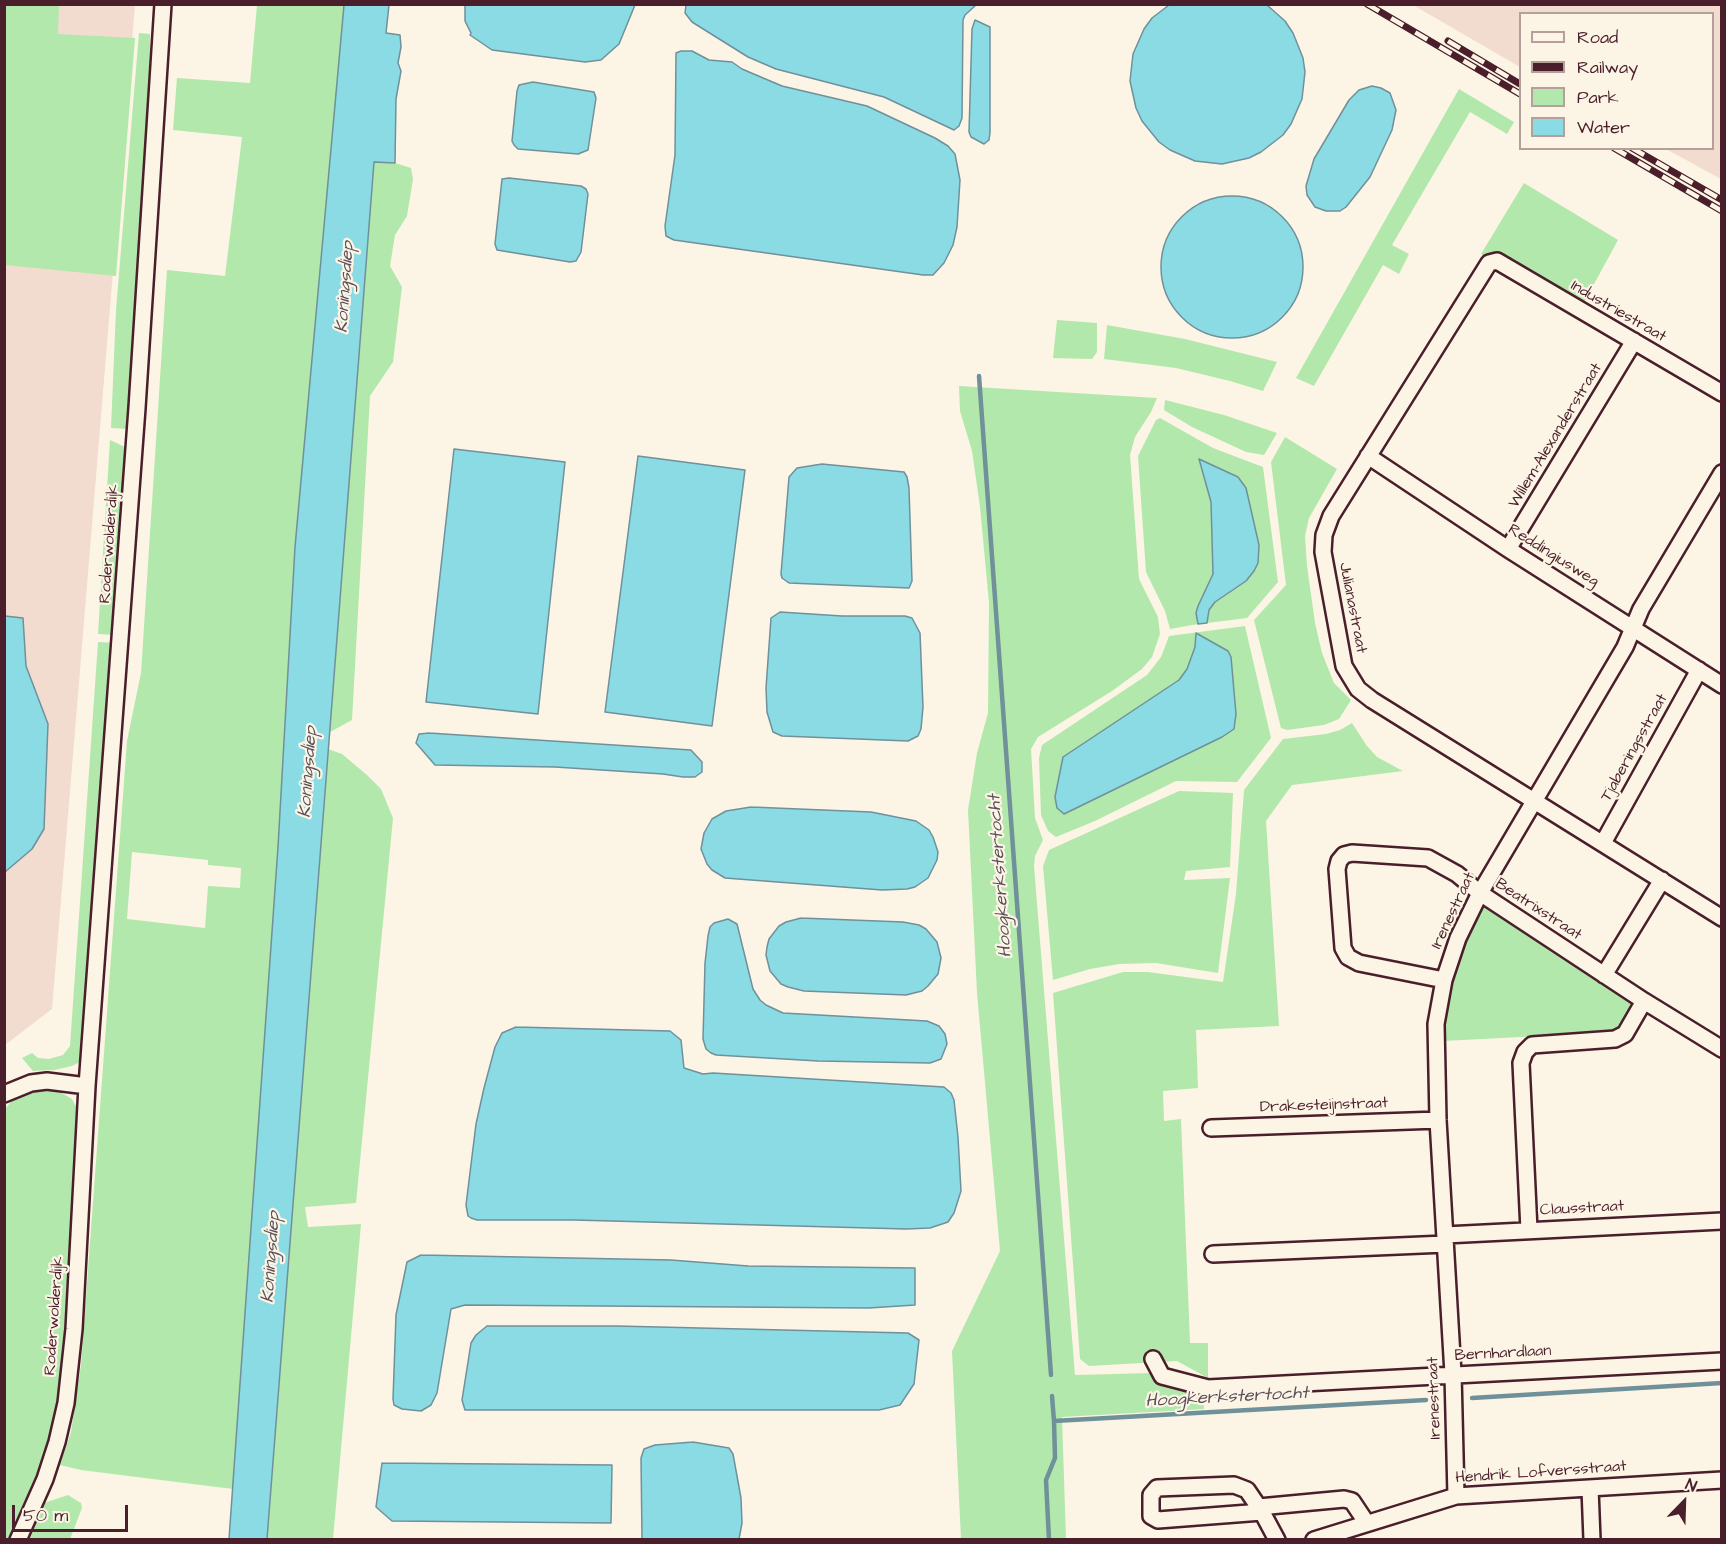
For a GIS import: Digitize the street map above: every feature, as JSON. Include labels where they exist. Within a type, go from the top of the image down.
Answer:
[{"type":"street","name":"Roderwolderdijk","points":[[18,1539],[45,1479],[57,1442],[66,1403],[74,1329],[87,1086],[137,408],[163,4]]},
{"type":"street","name":"Industriestraat","points":[[1497,261],[1722,393]]},
{"type":"street","name":"Julianastraat","points":[[1497,261],[1489,263],[1331,516],[1324,535],[1323,552],[1344,666],[1358,689],[1372,700],[1722,918]]},
{"type":"street","name":"Willem-Alexanderstraat","points":[[1508,549],[1634,342]]},
{"type":"street","name":"Reddingiusweg","points":[[1368,456],[1508,549],[1722,685]]},
{"type":"street","name":"Irenestraat","points":[[1456,1496],[1453,1374],[1438,1120],[1436,1024],[1444,980],[1458,938],[1480,893],[1625,647],[1641,609],[1722,473]]},
{"type":"street","name":"Tjaberingsstraat","points":[[1603,843],[1699,670]]},
{"type":"street","name":"Beatrixstraat","points":[[1444,980],[1359,963],[1348,957],[1343,948],[1336,869],[1344,855],[1352,853],[1428,858],[1456,874],[1480,893],[1644,1002],[1722,1048]]},
{"type":"street","points":[[1604,975],[1662,880]]},
{"type":"street","points":[[1529,1230],[1521,1063],[1525,1052],[1532,1045],[1615,1039],[1625,1034],[1644,1002]]},
{"type":"street","points":[[4,1094],[31,1083],[47,1081],[87,1086]]},
{"type":"street","name":"Drakesteijnstraat","points":[[1211,1128],[1438,1120]]},
{"type":"street","name":"Clausstraat","points":[[1213,1254],[1445,1240],[1529,1230],[1722,1221]]},
{"type":"street","name":"Bernhardlaan","points":[[1153,1359],[1162,1376],[1208,1388],[1722,1361]]},
{"type":"street","name":"Hendrik Lofversstraat","points":[[1314,1539],[1456,1496],[1722,1480]]},
{"type":"street","points":[[1277,1539],[1260,1509],[1247,1490],[1234,1485],[1157,1488],[1151,1495],[1151,1516],[1158,1520],[1260,1509],[1344,1499],[1353,1502],[1366,1522]]},
{"type":"street","points":[[1590,1488],[1592,1539]]},
{"type":"shaded area","points":[[5,5],[135,5],[52,1009],[5,1045]]},
{"type":"shaded area","points":[[1413,5],[1721,5],[1721,179],[1668,150],[1714,150],[1714,12],[1519,12],[1519,66]]},
{"type":"green space","points":[[4,5],[59,5],[58,34],[135,38],[116,276],[5,265]]},
{"type":"green space","points":[[257,5],[344,5],[295,547],[278,847],[233,1489],[81,1470],[60,1465],[71,1432],[81,1365],[127,741],[141,673],[167,270],[225,276],[242,137],[173,130],[177,78],[250,83]],"holes":[[[132,852],[208,860],[208,865],[241,868],[240,888],[208,886],[205,928],[127,919]]]},
{"type":"green space","points":[[139,33],[150,34],[149,139],[134,311],[128,429],[111,428],[116,310]]},
{"type":"green space","points":[[1459,89],[1514,122],[1507,134],[1470,112],[1392,245],[1409,254],[1399,274],[1383,265],[1314,386],[1296,378]]},
{"type":"green space","points":[[374,161],[395,163],[411,168],[413,179],[407,216],[395,235],[390,266],[402,287],[393,362],[370,396],[352,720],[330,732]]},
{"type":"green space","points":[[1524,183],[1618,240],[1581,308],[1481,254]]},
{"type":"green space","points":[[1057,320],[1097,323],[1097,352],[1092,359],[1053,358]]},
{"type":"green space","points":[[1107,325],[1185,339],[1277,362],[1263,391],[1176,368],[1104,359]]},
{"type":"green space","points":[[959,386],[1157,398],[1135,437],[1130,455],[1139,579],[1158,617],[1160,634],[1152,657],[1142,669],[1112,691],[1038,737],[1031,749],[1035,818],[1043,840],[1035,856],[1034,866],[1075,1375],[1152,1373],[1175,1376],[1201,1398],[1204,1398],[1204,1409],[1062,1417],[1066,1539],[961,1539],[952,1351],[1000,1251],[977,993],[968,810],[977,753],[988,713],[989,603],[980,507],[972,451],[960,411]]},
{"type":"green space","points":[[1165,400],[1224,415],[1277,433],[1264,455],[1246,452],[1192,427],[1164,410]]},
{"type":"green space","points":[[1160,418],[1213,448],[1263,467],[1278,582],[1247,618],[1207,623],[1209,610],[1215,602],[1246,581],[1259,545],[1246,488],[1199,459],[1211,502],[1213,574],[1198,606],[1196,613],[1198,624],[1170,629],[1165,611],[1146,572],[1138,456],[1156,420]]},
{"type":"green space","points":[[1285,437],[1337,469],[1309,518],[1305,536],[1315,623],[1322,653],[1334,683],[1351,700],[1339,719],[1324,725],[1287,730],[1281,728],[1254,620],[1286,585],[1271,462]]},
{"type":"green space","points":[[110,440],[127,448],[116,635],[98,634]]},
{"type":"green space","points":[[1245,626],[1271,738],[1237,782],[1176,781],[1095,821],[1056,837],[1048,831],[1041,815],[1039,758],[1042,745],[1147,675],[1161,657],[1169,636]],"holes":[[[1196,633],[1222,737],[1064,814],[1135,709],[1179,680],[1187,670],[1195,647]]]},
{"type":"green space","points":[[98,642],[115,643],[87,1056],[72,1066],[33,1071],[22,1058],[32,1053],[38,1058],[49,1059],[63,1055],[70,1046]]},
{"type":"green space","points":[[1352,723],[1377,757],[1403,771],[1292,785],[1266,821],[1279,1026],[1196,1030],[1198,1088],[1163,1091],[1164,1121],[1181,1119],[1190,1343],[1208,1343],[1208,1378],[1177,1361],[1089,1366],[1080,1359],[1053,993],[1123,972],[1148,972],[1223,982],[1236,894],[1244,790],[1283,739],[1326,734]]},
{"type":"green space","points":[[328,749],[342,754],[381,789],[393,818],[356,1203],[305,1207],[308,1227],[361,1224],[333,1539],[267,1540]]},
{"type":"green space","points":[[1179,791],[1233,793],[1230,867],[1186,871],[1184,880],[1230,878],[1218,973],[1156,963],[1119,964],[1090,969],[1053,980],[1043,866],[1049,850]]},
{"type":"green space","points":[[1484,906],[1637,1003],[1618,1032],[1443,1041],[1443,1015],[1451,983],[1463,949]]},
{"type":"green space","points":[[51,1087],[72,1099],[82,1118],[64,1353],[58,1402],[46,1452],[9,1540],[4,1539],[4,1110],[17,1095],[31,1089]]},
{"type":"green space","points":[[68,1495],[81,1503],[82,1508],[70,1539],[28,1539],[44,1503]]},
{"type":"water","points":[[465,4],[635,5],[619,44],[601,60],[585,62],[492,50],[470,35],[465,21]]},
{"type":"water","name":"Koningsdiep","points":[[344,5],[389,5],[386,33],[400,35],[401,47],[398,63],[401,71],[396,99],[395,163],[374,162],[267,1539],[229,1539],[278,847],[295,547]]},
{"type":"water","points":[[686,5],[976,5],[963,20],[962,118],[959,126],[954,130],[884,97],[776,69],[748,57],[692,22],[685,13]]},
{"type":"water","points":[[1169,5],[1267,5],[1285,21],[1293,33],[1303,58],[1305,72],[1302,99],[1291,124],[1283,135],[1261,152],[1249,158],[1222,164],[1195,161],[1170,150],[1159,142],[1142,121],[1136,108],[1130,81],[1133,54],[1144,29],[1152,18]]},
{"type":"water","points":[[975,20],[990,27],[990,133],[989,140],[984,144],[971,137],[969,132],[972,29]]},
{"type":"water","points":[[692,51],[709,60],[732,62],[742,69],[782,86],[867,106],[948,146],[955,154],[960,180],[957,227],[953,245],[944,263],[933,275],[923,275],[674,240],[666,236],[665,226],[675,155],[676,53]]},
{"type":"water","points":[[533,82],[594,92],[596,98],[588,150],[578,154],[518,149],[514,145],[512,141],[517,91],[519,85]]},
{"type":"water","points":[[1372,86],[1390,93],[1396,110],[1392,130],[1370,177],[1346,207],[1340,211],[1326,211],[1315,207],[1307,195],[1306,186],[1314,159],[1349,100],[1359,90]]},
{"type":"water","points":[[502,179],[581,186],[586,189],[588,194],[581,252],[576,261],[570,262],[497,250],[495,244]]},
{"type":"water","points":[[1232,196],[1259,201],[1283,216],[1298,240],[1303,267],[1298,294],[1283,318],[1259,333],[1232,338],[1205,333],[1181,318],[1166,294],[1161,267],[1166,240],[1181,216],[1205,201]]},
{"type":"water","points":[[454,449],[565,462],[538,714],[426,702]]},
{"type":"water","points":[[638,456],[745,470],[712,726],[605,712]]},
{"type":"water","points":[[1199,459],[1238,477],[1246,488],[1259,545],[1258,563],[1254,571],[1246,581],[1215,602],[1209,610],[1207,623],[1198,624],[1196,613],[1198,606],[1213,574],[1211,502]]},
{"type":"water","points":[[822,464],[904,472],[909,488],[912,581],[909,588],[789,583],[782,578],[789,477],[797,468]]},
{"type":"water","points":[[780,612],[912,618],[920,633],[923,707],[918,736],[908,741],[782,736],[773,732],[767,712],[766,688],[771,618]]},
{"type":"water","points":[[5,616],[23,618],[26,666],[48,724],[44,829],[32,849],[5,872]]},
{"type":"water","points":[[1196,633],[1228,651],[1231,657],[1236,714],[1234,729],[1064,814],[1057,808],[1055,797],[1063,757],[1179,680],[1187,669],[1195,647]]},
{"type":"water","points":[[419,734],[691,750],[702,762],[702,772],[695,777],[683,777],[555,767],[435,765],[416,743]]},
{"type":"water","points":[[751,807],[871,812],[916,821],[929,830],[933,837],[938,852],[937,860],[928,878],[915,887],[907,889],[882,890],[725,878],[707,864],[701,849],[704,833],[712,819],[726,811]]},
{"type":"water","points":[[801,918],[903,922],[919,925],[926,929],[937,942],[941,958],[938,974],[922,991],[906,995],[804,991],[788,987],[781,984],[770,971],[766,955],[767,947],[769,939],[779,926]]},
{"type":"water","points":[[728,919],[737,924],[753,989],[766,1005],[783,1013],[927,1021],[939,1026],[945,1034],[947,1044],[941,1059],[930,1063],[818,1061],[711,1053],[706,1049],[703,1039],[708,936],[710,927],[714,923]]},
{"type":"water","points":[[516,1027],[670,1031],[681,1040],[684,1068],[703,1074],[944,1087],[951,1093],[954,1100],[958,1137],[961,1191],[954,1213],[948,1222],[930,1228],[906,1229],[574,1220],[477,1220],[471,1218],[468,1216],[466,1205],[476,1124],[484,1088],[495,1047],[502,1033]]},
{"type":"water","points":[[421,1255],[671,1260],[748,1266],[915,1268],[915,1305],[869,1308],[465,1305],[451,1309],[437,1393],[431,1405],[421,1411],[402,1409],[394,1405],[393,1399],[396,1315],[407,1262]]},
{"type":"water","points":[[487,1326],[617,1326],[908,1333],[919,1340],[914,1384],[900,1405],[879,1410],[465,1410],[462,1400],[471,1343],[476,1335]]},
{"type":"water","points":[[693,1442],[729,1448],[733,1454],[741,1498],[742,1523],[739,1539],[642,1539],[641,1458],[644,1449],[655,1445]]},
{"type":"water","points":[[382,1463],[612,1465],[611,1523],[392,1521],[376,1507]]},
{"type":"waterway","name":"Hoogkerkstertocht","points":[[979,376],[1051,1375]]},
{"type":"waterway","name":"Hoogkerkstertocht","points":[[1472,1398],[1722,1383]]},
{"type":"waterway","name":"Hoogkerkstertocht","points":[[1052,1396],[1054,1421],[1426,1400]]},
{"type":"waterway","points":[[1049,1540],[1046,1480],[1055,1458],[1054,1421]]},
{"type":"railway","points":[[1367,4],[1519,93]]},
{"type":"railway","points":[[1448,41],[1519,83]]},
{"type":"railway","points":[[1617,150],[1722,211]]},
{"type":"railway","points":[[1635,150],[1722,200]]}]
